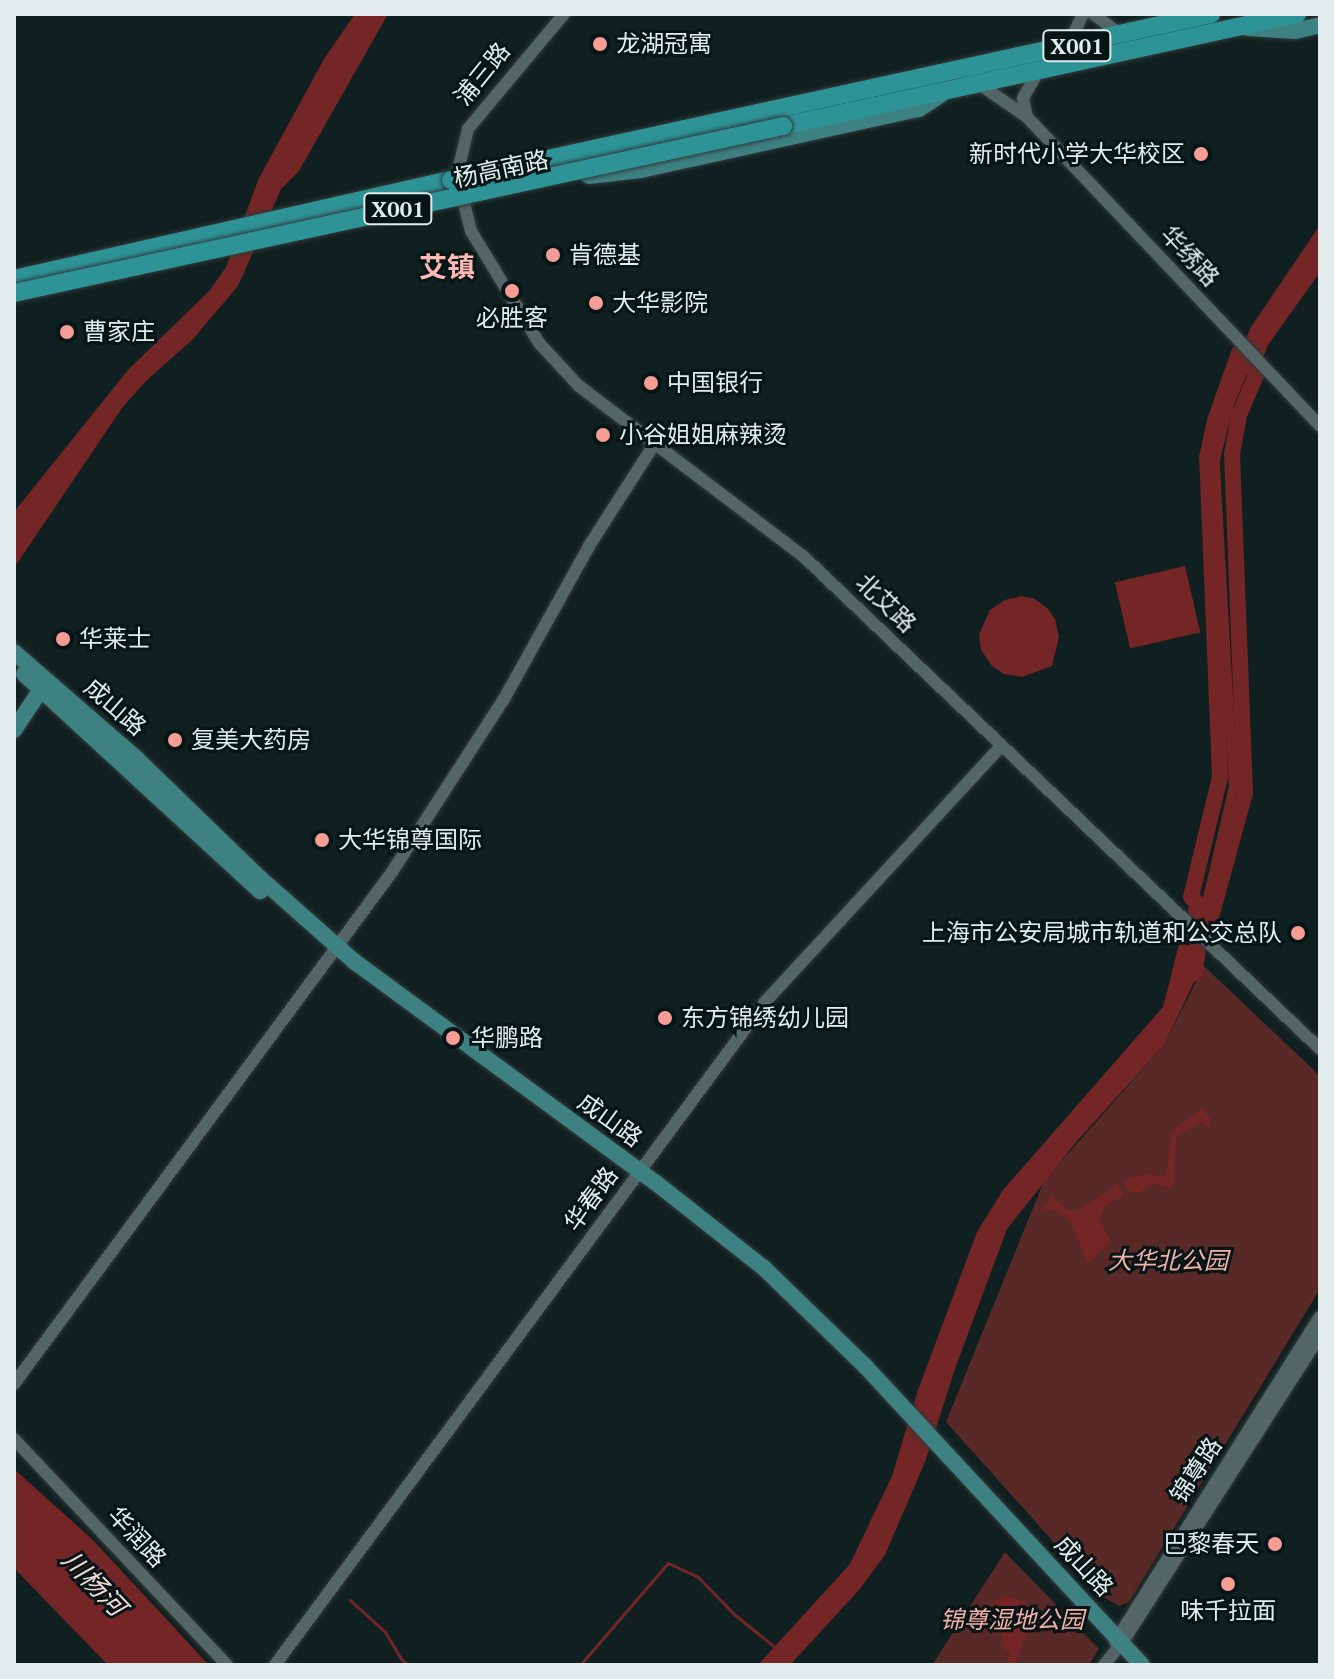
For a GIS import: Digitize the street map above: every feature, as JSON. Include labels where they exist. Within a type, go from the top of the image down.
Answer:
[{"type":"highway","name":"杨高南路","points":[[14,276],[945,83],[1051,52],[1211,14]]},
{"type":"highway","name":"杨高南路","points":[[945,83],[979,84],[1297,14]]},
{"type":"highway","name":"杨高南路","points":[[14,293],[781,118]]},
{"type":"main road","name":"杨高南路","points":[[1234,27],[1295,31],[1320,25]]},
{"type":"main road","name":"杨高南路","points":[[14,276],[231,224],[894,78],[945,83]]},
{"type":"main road","name":"杨高南路","points":[[14,299],[590,175],[641,170],[919,109],[945,83]]},
{"type":"main road","name":"成山路","points":[[14,652],[44,685]]},
{"type":"main road","name":"成山路","points":[[14,665],[136,758],[335,952],[636,1175],[758,1275],[904,1415],[1142,1665]]},
{"type":"main road","points":[[14,730],[44,685]]},
{"type":"main road","name":"成山路","points":[[1118,1643],[1129,1665]]},
{"type":"street","name":"浦三路","points":[[457,175],[468,129],[564,14]]},
{"type":"street","points":[[1051,52],[1069,39],[1083,14]]},
{"type":"street","points":[[1093,14],[1124,36]]},
{"type":"street","points":[[1027,117],[1023,98],[1039,70]]},
{"type":"street","name":"华绣路","points":[[979,84],[1027,117],[1320,426]]},
{"type":"street","name":"北艾路","points":[[457,175],[471,231],[539,343],[579,386],[802,555],[1320,1049]]},
{"type":"street","points":[[14,1384],[335,952],[489,722],[589,546],[655,443]]},
{"type":"street","name":"华春路","points":[[275,1665],[765,1002],[1001,746]]},
{"type":"street","name":"锦尊路","points":[[1104,1665],[1320,1317]]},
{"type":"street","name":"锦尊路","points":[[1118,1643],[1320,1336]]},
{"type":"street","name":"华润路","points":[[14,1439],[227,1665]]},
{"type":"green space","name":"大华北公园","points":[[1204,966],[1320,1076],[1320,1289],[1129,1602],[1119,1606],[1102,1596],[946,1422],[1044,1181],[1164,1045]]},
{"type":"green space","name":"锦尊湿地公园","points":[[1005,1552],[1099,1649],[1089,1665],[932,1665]]},
{"type":"water","points":[[355,14],[388,14],[299,171],[281,189],[238,286],[193,339],[146,381],[122,408],[14,568],[14,512],[128,370],[210,290],[226,267],[259,178],[324,59]]},
{"type":"water","points":[[1320,225],[1320,272],[1268,345],[1257,373],[1239,353],[1251,327]]},
{"type":"water","points":[[1185,566],[1200,632],[1130,648],[1115,582]]},
{"type":"water","points":[[1022,596],[1035,599],[1048,609],[1055,619],[1059,637],[1052,666],[1022,677],[1004,674],[992,666],[981,650],[979,634],[990,610],[1005,600]]},
{"type":"water","points":[[1191,897],[1211,917],[1202,977],[1194,982],[1164,1045],[1078,1140],[1007,1229],[956,1366],[925,1462],[885,1555],[859,1590],[790,1665],[758,1665],[850,1564],[892,1476],[918,1390],[977,1232],[1003,1190],[1163,1007]]},
{"type":"water","points":[[1200,1106],[1211,1119],[1209,1128],[1201,1122],[1177,1135],[1174,1180],[1170,1188],[1154,1183],[1140,1192],[1128,1192],[1124,1180],[1144,1174],[1166,1176],[1171,1135],[1177,1126],[1198,1112]]},
{"type":"water","points":[[1118,1184],[1124,1196],[1106,1205],[1099,1220],[1111,1241],[1088,1264],[1069,1219],[1055,1210],[1040,1211],[1052,1196],[1068,1210],[1078,1211]]},
{"type":"water","name":"川杨河","points":[[14,1469],[92,1539],[209,1665],[108,1665],[14,1568]]},
{"type":"water","points":[[1003,1595],[1026,1602],[1030,1609],[1031,1621],[1015,1665],[1006,1665],[1011,1652],[1004,1649],[1002,1640],[1002,1631],[1011,1629],[1010,1626],[990,1629],[984,1622],[983,1610]]},
{"type":"waterway","points":[[1202,919],[1233,786],[1215,459],[1229,403],[1251,352]]},
{"type":"waterway","points":[[1239,353],[1257,373],[1239,415],[1232,454],[1245,793],[1211,917],[1191,897],[1220,777],[1207,458],[1215,421],[1239,353]]},
{"type":"waterway","points":[[580,1665],[668,1563],[698,1577],[734,1614],[777,1649]]},
{"type":"waterway","points":[[350,1600],[385,1632],[402,1660],[409,1665]]},
{"type":"place","name":"龙湖冠寓","points":[[600,44]]},
{"type":"place","name":"新时代小学大华校区","points":[[1201,154]]},
{"type":"place","name":"肯德基","points":[[553,255]]},
{"type":"place","name":"必胜客","points":[[512,291]]},
{"type":"place","name":"大华影院","points":[[596,303]]},
{"type":"place","name":"曹家庄","points":[[67,332]]},
{"type":"place","name":"中国银行","points":[[651,383]]},
{"type":"place","name":"小谷姐姐麻辣烫","points":[[603,435]]},
{"type":"place","name":"华莱士","points":[[63,639]]},
{"type":"place","name":"复美大药房","points":[[175,740]]},
{"type":"place","name":"大华锦尊国际","points":[[322,840]]},
{"type":"place","name":"上海市公安局城市轨道和公交总队","points":[[1298,933]]},
{"type":"place","name":"东方锦绣幼儿园","points":[[665,1018]]},
{"type":"place","name":"华鹏路","points":[[453,1038]]},
{"type":"place","name":"巴黎春天","points":[[1275,1544]]},
{"type":"place","name":"味千拉面","points":[[1228,1584]]},
{"type":"district","name":"艾镇","points":[[447,267]]}]
